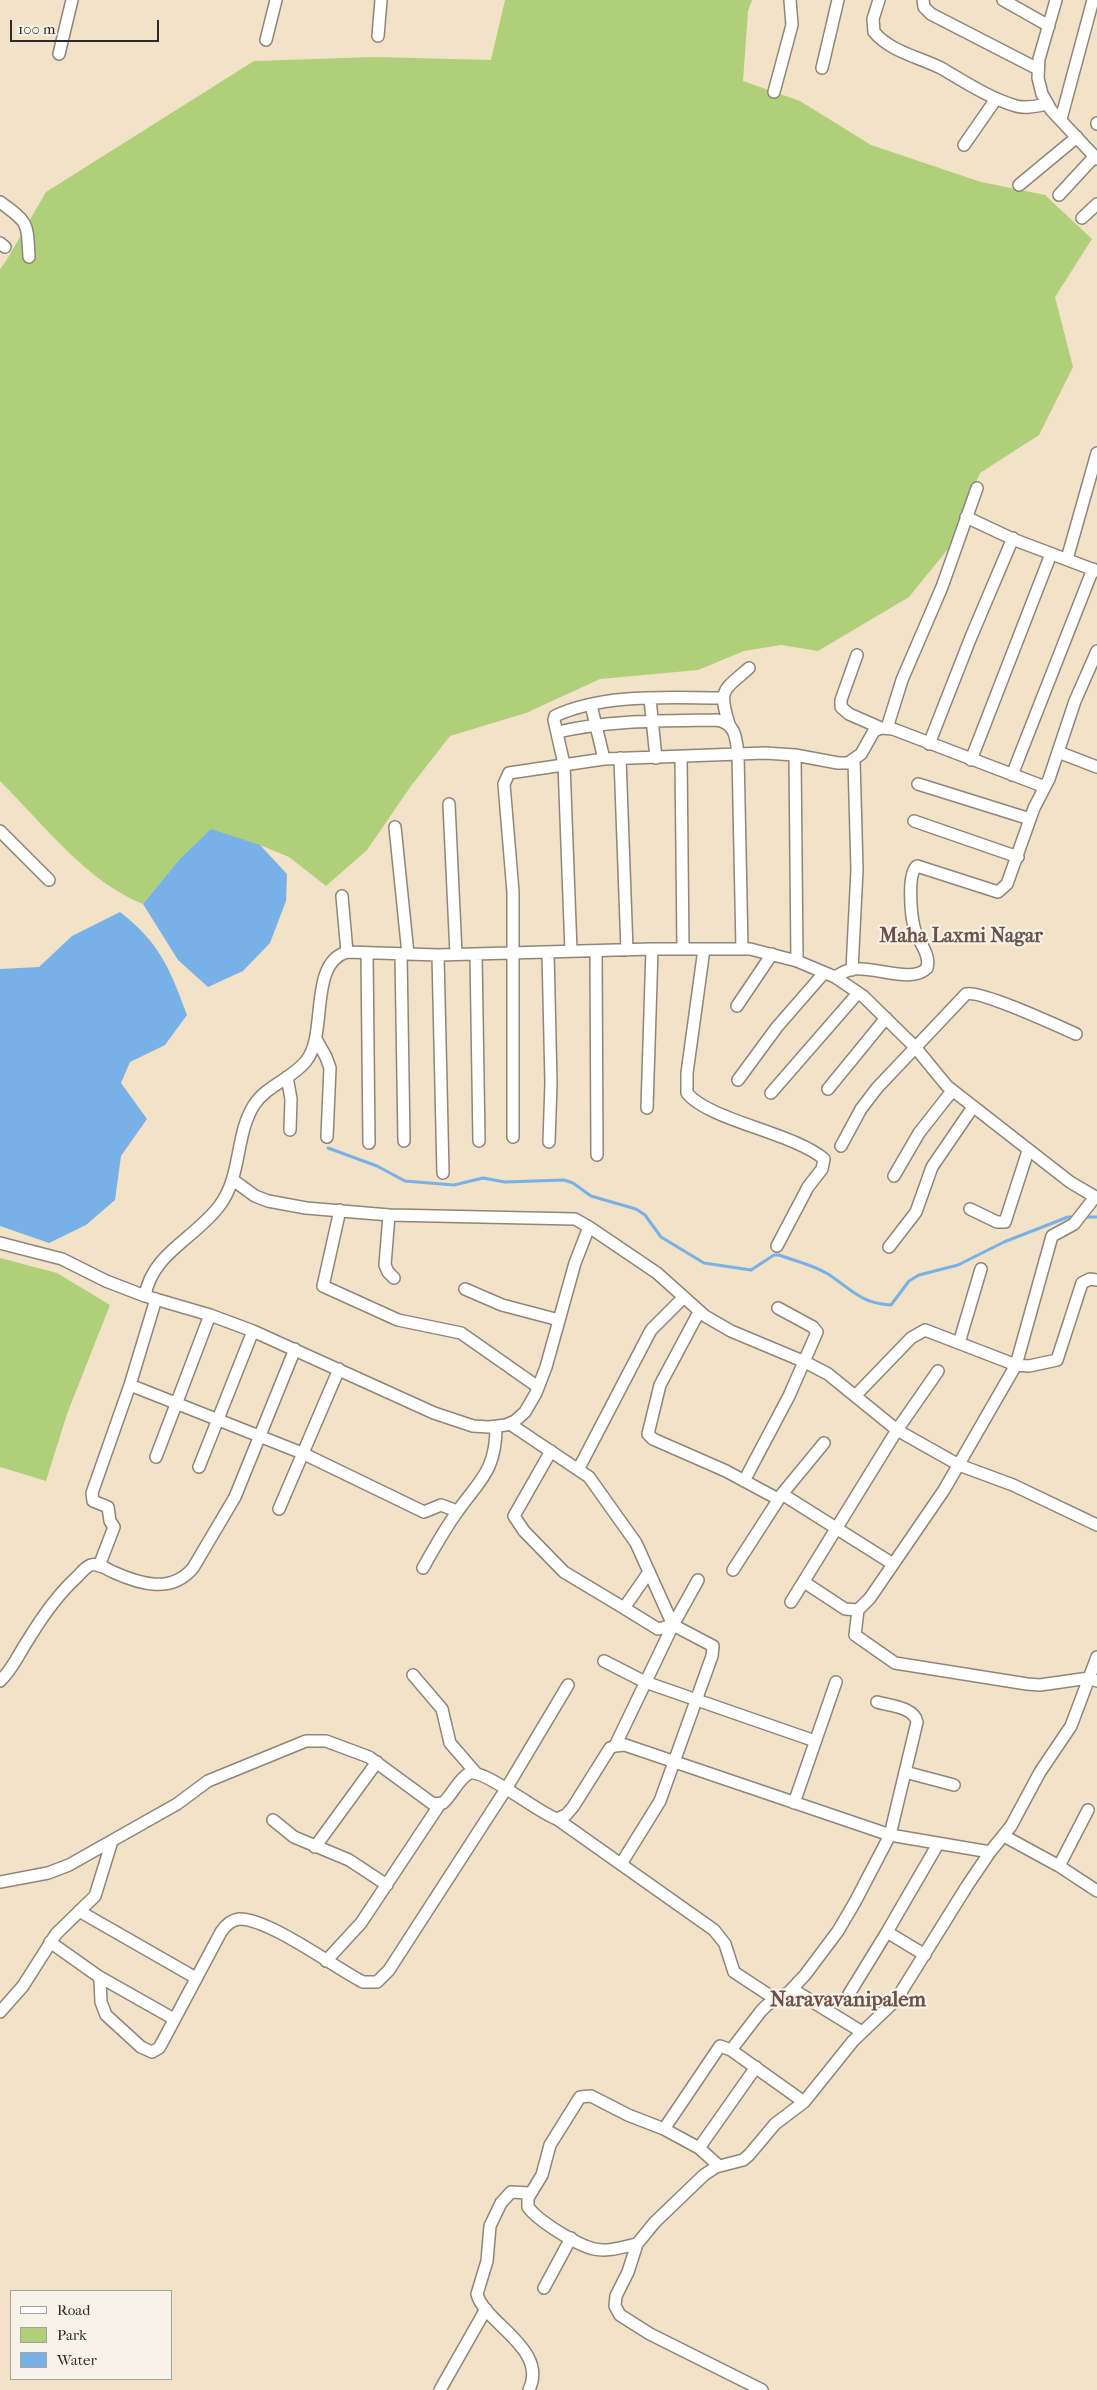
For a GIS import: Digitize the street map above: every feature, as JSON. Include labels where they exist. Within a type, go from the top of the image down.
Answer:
[{"type":"street","points":[[59,54],[72,0]]},
{"type":"street","points":[[266,40],[276,0]]},
{"type":"street","points":[[378,36],[381,0]]},
{"type":"street","points":[[774,92],[792,25],[790,0]]},
{"type":"street","points":[[822,68],[838,0]]},
{"type":"street","points":[[879,0],[873,19],[876,34],[904,54],[941,68],[996,99],[1024,108],[1046,104]]},
{"type":"street","points":[[923,0],[924,7],[931,14],[1038,69]]},
{"type":"street","points":[[1003,0],[1049,26]]},
{"type":"street","points":[[1056,0],[1038,69],[1038,78],[1046,104],[1096,157],[1059,195]]},
{"type":"street","points":[[1061,119],[1092,0]]},
{"type":"street","points":[[964,145],[996,99]]},
{"type":"street","points":[[1019,185],[1077,136]]},
{"type":"street","points":[[0,202],[22,218],[26,225],[29,257]]},
{"type":"street","points":[[1082,218],[1097,204]]},
{"type":"street","points":[[1067,559],[1097,454]]},
{"type":"street","points":[[884,728],[902,680],[942,587],[977,488]]},
{"type":"street","points":[[966,517],[1051,554],[1095,570],[1012,775]]},
{"type":"street","points":[[929,744],[967,646],[1013,538]]},
{"type":"street","points":[[970,760],[1051,554]]},
{"type":"street","points":[[738,1080],[777,1027],[829,975],[852,970],[879,970],[906,975],[920,974],[927,968],[927,958],[914,927],[912,876],[916,867],[924,866],[998,892],[1007,884],[1030,819],[1095,663],[1097,651]]},
{"type":"street","points":[[857,655],[841,700],[841,707],[849,714],[1044,787]]},
{"type":"street","points":[[742,949],[738,754],[736,736],[729,724],[722,698],[728,687],[749,668]]},
{"type":"street","points":[[570,951],[564,764],[554,720],[555,716],[591,705],[650,699],[722,698]]},
{"type":"street","points":[[650,699],[656,758]]},
{"type":"street","points":[[591,705],[604,759]]},
{"type":"street","points":[[558,732],[597,726],[653,722],[717,720],[729,724]]},
{"type":"street","points":[[513,1137],[513,892],[505,779],[512,771],[604,759],[738,754],[795,755],[838,763],[854,760],[864,750],[874,731],[884,728]]},
{"type":"street","points":[[1058,752],[1097,767]]},
{"type":"street","points":[[795,755],[797,961]]},
{"type":"street","points":[[681,757],[683,949]]},
{"type":"street","points":[[620,758],[627,950]]},
{"type":"street","points":[[852,970],[857,870],[854,760]]},
{"type":"street","points":[[918,784],[1030,819]]},
{"type":"street","points":[[449,804],[456,954]]},
{"type":"street","points":[[914,821],[1018,857]]},
{"type":"street","points":[[395,827],[405,954],[404,1140]]},
{"type":"street","points":[[0,831],[49,880]]},
{"type":"street","points":[[342,896],[347,952]]},
{"type":"street","points":[[647,1108],[652,949]]},
{"type":"street","points":[[99,1566],[114,1527],[110,1521],[108,1507],[93,1501],[92,1493],[130,1385],[150,1298],[147,1285],[160,1262],[214,1212],[227,1193],[233,1180],[245,1128],[254,1104],[270,1088],[287,1077],[308,1059],[316,1039],[325,978],[332,963],[341,954],[347,952],[438,955],[652,949],[742,949],[772,954],[797,961],[829,975],[858,993],[914,1047],[952,1091],[1028,1151],[1070,1182],[1096,1198],[1080,1218],[1069,1228],[1054,1234],[1050,1240],[1016,1365],[959,1465],[870,1598],[858,1610],[855,1635],[895,1663],[1034,1685],[1093,1679]]},
{"type":"street","points":[[704,949],[687,1072],[688,1092],[700,1104],[760,1128],[824,1159],[822,1169],[808,1187],[777,1246]]},
{"type":"street","points":[[596,951],[597,1155]]},
{"type":"street","points":[[548,952],[551,1084],[549,1142]]},
{"type":"street","points":[[367,953],[369,1143]]},
{"type":"street","points":[[476,954],[479,1141]]},
{"type":"street","points":[[738,1006],[772,954]]},
{"type":"street","points":[[438,955],[442,1173]]},
{"type":"street","points":[[771,1093],[858,993]]},
{"type":"street","points":[[841,1146],[868,1099],[961,997],[970,993],[989,998],[1076,1034]]},
{"type":"street","points":[[828,1089],[886,1018]]},
{"type":"street","points":[[316,1039],[330,1068],[327,1137]]},
{"type":"street","points":[[287,1077],[292,1099],[290,1130]]},
{"type":"street","points":[[894,1176],[915,1139],[952,1091]]},
{"type":"street","points":[[889,1248],[916,1212],[932,1167],[974,1107]]},
{"type":"street","points":[[970,1209],[997,1222],[1005,1222],[1028,1151]]},
{"type":"street","points":[[233,1180],[248,1192],[268,1201],[340,1210],[389,1214],[575,1219],[589,1226],[657,1273],[699,1312],[731,1331],[805,1362],[828,1374],[897,1430],[959,1465],[1013,1485],[1097,1525]]},
{"type":"street","points":[[340,1210],[323,1286],[398,1320],[457,1332],[538,1387]]},
{"type":"street","points":[[389,1214],[385,1265],[388,1272],[394,1278]]},
{"type":"street","points":[[0,1243],[62,1259],[106,1281],[150,1298],[210,1315],[253,1331],[451,1420],[473,1426],[496,1427],[510,1424],[525,1412],[538,1387],[546,1366],[575,1263],[589,1226]]},
{"type":"street","points":[[959,1343],[981,1269]]},
{"type":"street","points":[[856,1395],[915,1334],[925,1330],[1016,1365],[1028,1366],[1057,1360],[1082,1284],[1090,1278],[1097,1280]]},
{"type":"street","points":[[464,1289],[502,1305],[559,1320]]},
{"type":"street","points":[[579,1468],[651,1330],[684,1297]]},
{"type":"street","points":[[744,1480],[805,1362],[816,1336],[816,1329],[778,1308]]},
{"type":"street","points":[[699,1312],[660,1385],[648,1434],[652,1439],[780,1497],[838,1527],[893,1564]]},
{"type":"street","points":[[156,1457],[210,1315]]},
{"type":"street","points":[[199,1466],[253,1331]]},
{"type":"street","points":[[0,1681],[11,1671],[30,1637],[65,1588],[85,1568],[93,1565],[99,1566],[132,1580],[150,1584],[178,1582],[185,1578],[193,1568],[235,1497],[295,1349]]},
{"type":"street","points":[[279,1509],[340,1369]]},
{"type":"street","points":[[791,1602],[897,1430],[938,1372]]},
{"type":"street","points":[[130,1385],[302,1453],[424,1512],[441,1505],[457,1511]]},
{"type":"street","points":[[510,1424],[579,1468],[593,1482],[636,1542],[673,1626]]},
{"type":"street","points":[[423,1568],[457,1511],[485,1475],[495,1447],[496,1427]]},
{"type":"street","points":[[733,1570],[780,1497],[824,1443]]},
{"type":"street","points":[[551,1451],[514,1516],[524,1531],[564,1572],[658,1629],[673,1626],[713,1646],[712,1656],[660,1801],[621,1864]]},
{"type":"street","points":[[624,1608],[649,1572]]},
{"type":"street","points":[[557,1819],[566,1815],[573,1808],[604,1755],[615,1746],[673,1626],[698,1580]]},
{"type":"street","points":[[804,1582],[845,1610],[858,1610]]},
{"type":"street","points":[[762,2390],[650,2334],[620,2316],[615,2306],[616,2296],[628,2272],[637,2244],[655,2222],[704,2174],[719,2166],[745,2158],[776,2124],[804,2102],[862,2032],[896,2000],[990,1852],[1004,1836],[1040,1772],[1071,1726],[1093,1679],[1097,1657]]},
{"type":"street","points":[[604,1661],[645,1682],[816,1742]]},
{"type":"street","points":[[413,1675],[442,1709],[450,1743],[476,1773],[506,1789],[550,1817],[557,1819],[714,1930],[725,1944],[734,1972],[776,1999]]},
{"type":"street","points":[[794,1802],[836,1682]]},
{"type":"street","points":[[98,1976],[101,1985],[101,2002],[106,2015],[148,2051],[152,2052],[159,2048],[220,1932],[226,1925],[238,1919],[261,1925],[277,1932],[363,1982],[371,1984],[383,1979],[506,1789],[568,1685]]},
{"type":"street","points":[[731,2050],[760,2011],[792,1989],[838,1931],[890,1835],[916,1718],[910,1711],[877,1702]]},
{"type":"street","points":[[0,1882],[48,1873],[68,1865],[177,1804],[208,1781],[297,1743],[314,1740],[326,1741],[356,1752],[377,1762],[430,1802],[440,1804]]},
{"type":"street","points":[[615,1746],[625,1745],[675,1760],[890,1835],[990,1852]]},
{"type":"street","points":[[315,1847],[377,1762]]},
{"type":"street","points":[[905,1772],[954,1785]]},
{"type":"street","points":[[326,1961],[361,1923],[440,1804],[448,1798],[464,1777],[471,1773],[476,1773]]},
{"type":"street","points":[[1059,1866],[1088,1810]]},
{"type":"street","points":[[273,1820],[294,1837],[349,1860],[387,1884]]},
{"type":"street","points":[[1004,1836],[1059,1866],[1097,1891]]},
{"type":"street","points":[[0,2012],[23,1986],[50,1942],[65,1922],[91,1900],[98,1889],[112,1841]]},
{"type":"street","points":[[849,1994],[888,1932],[938,1844]]},
{"type":"street","points":[[79,1911],[196,1978]]},
{"type":"street","points":[[888,1932],[925,1955]]},
{"type":"street","points":[[50,1942],[98,1976],[174,2019]]},
{"type":"street","points":[[792,1989],[862,2032]]},
{"type":"street","points":[[664,2129],[718,2048],[722,2046],[756,2067],[804,2102]]},
{"type":"street","points":[[699,2148],[756,2067]]},
{"type":"street","points":[[637,2244],[599,2250],[571,2238],[530,2209],[528,2204],[529,2193],[542,2175],[550,2145],[580,2097],[591,2096],[628,2115],[664,2129],[699,2148],[719,2166]]},
{"type":"street","points":[[529,2193],[511,2192],[500,2203],[490,2226],[487,2261],[477,2294],[486,2309],[514,2336],[525,2354],[533,2378],[529,2390]]},
{"type":"street","points":[[544,2288],[571,2238]]},
{"type":"street","points":[[440,2390],[486,2309]]},
{"type":"green space","points":[[505,0],[752,0],[748,11],[743,81],[800,101],[871,145],[981,182],[1045,195],[1092,239],[1055,297],[1073,367],[1039,435],[980,473],[948,549],[909,597],[818,651],[781,645],[744,651],[698,670],[600,679],[526,713],[450,736],[411,786],[367,850],[326,886],[289,857],[260,845],[178,861],[143,904],[122,894],[84,866],[49,833],[0,781],[0,269],[46,192],[254,61],[375,57],[491,60]]},
{"type":"green space","points":[[0,1258],[57,1273],[110,1305],[67,1414],[46,1481],[0,1467]]},
{"type":"water","points":[[211,829],[260,845],[287,874],[286,901],[270,943],[243,971],[208,987],[178,960],[143,904],[178,861]]},
{"type":"water","points":[[120,912],[145,935],[162,958],[169,970],[187,1015],[165,1045],[130,1062],[121,1083],[147,1119],[121,1156],[115,1200],[86,1225],[49,1243],[0,1226],[0,969],[39,967],[72,936]]},
{"type":"waterway","points":[[328,1148],[377,1166],[405,1181],[454,1185],[483,1178],[505,1182],[564,1180],[573,1183],[591,1196],[636,1209],[645,1215],[661,1237],[704,1263],[751,1270],[774,1255],[779,1255],[823,1271],[856,1294],[880,1304],[891,1305],[909,1281],[919,1275],[958,1265],[1004,1242],[1068,1217],[1075,1217]]},
{"type":"waterway","points":[[1084,1217],[1097,1217]]},
{"type":"district","name":"Maha Laxmi Nagar","points":[[961,937]]},
{"type":"district","name":"Naravavanipalem","points":[[848,2001]]}]
